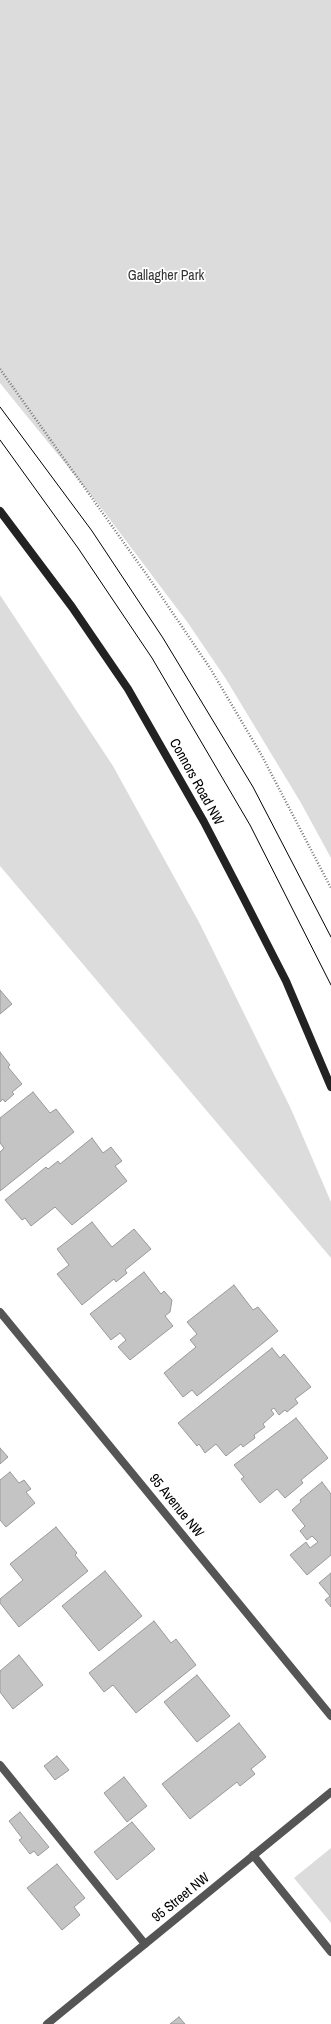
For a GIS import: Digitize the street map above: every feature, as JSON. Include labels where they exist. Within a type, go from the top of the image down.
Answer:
[{"type":"main road","name":"Connors Road NW","points":[[0,511],[72,607],[132,695],[204,822],[247,904],[286,981],[331,1087]]},
{"type":"street","name":"95 Avenue NW","points":[[0,1312],[331,1716]]},
{"type":"street","points":[[0,1765],[145,1944]]},
{"type":"street","name":"95 Street NW","points":[[47,2024],[331,1792]]},
{"type":"street","points":[[253,1855],[331,1952]]},
{"type":"path","points":[[0,369],[149,578],[210,668],[265,763],[331,888]]},
{"type":"green space","name":"Gallagher Park","points":[[0,0],[331,0],[331,858],[301,803],[226,679],[188,623],[102,509],[0,383]]},
{"type":"green space","points":[[0,595],[113,766],[200,924],[291,1109],[331,1202],[331,1258],[0,866]]},
{"type":"green space","points":[[331,1848],[331,1923],[294,1878]]},
{"type":"building","points":[[0,990],[12,1004],[0,1014]]},
{"type":"building","points":[[0,1052],[10,1065],[8,1067],[22,1084],[12,1092],[14,1094],[5,1102],[3,1099],[0,1102]]},
{"type":"building","points":[[33,1092],[50,1113],[56,1109],[74,1132],[0,1191],[0,1152],[4,1148],[0,1143],[0,1118]]},
{"type":"building","points":[[92,1138],[103,1153],[111,1147],[122,1161],[115,1166],[127,1181],[72,1225],[55,1207],[31,1226],[25,1218],[22,1220],[5,1200],[46,1167],[48,1169],[58,1161],[60,1164]]},
{"type":"building","points":[[92,1222],[112,1247],[134,1229],[151,1249],[125,1270],[127,1273],[116,1282],[114,1279],[82,1305],[57,1274],[69,1265],[57,1249]]},
{"type":"building","points":[[144,1272],[161,1294],[164,1291],[172,1300],[170,1312],[165,1316],[173,1326],[130,1360],[118,1347],[126,1340],[120,1333],[111,1340],[90,1314]]},
{"type":"building","points":[[234,1285],[253,1310],[258,1307],[278,1331],[197,1396],[192,1390],[183,1397],[164,1373],[196,1347],[190,1340],[197,1334],[187,1322]]},
{"type":"building","points":[[272,1348],[280,1358],[284,1354],[311,1387],[295,1399],[298,1403],[287,1412],[285,1410],[279,1415],[274,1408],[271,1410],[274,1414],[263,1424],[265,1427],[254,1435],[255,1438],[243,1447],[241,1444],[226,1456],[216,1444],[205,1453],[199,1444],[197,1446],[178,1423]]},
{"type":"building","points":[[296,1418],[328,1458],[301,1480],[303,1483],[285,1498],[277,1489],[260,1503],[241,1479],[244,1477],[234,1465]]},
{"type":"building","points":[[0,1448],[8,1457],[0,1464]]},
{"type":"building","points":[[10,1472],[19,1483],[24,1480],[31,1489],[26,1492],[35,1503],[6,1527],[0,1520],[0,1480]]},
{"type":"building","points":[[322,1482],[331,1494],[331,1555],[307,1575],[290,1555],[306,1542],[310,1548],[318,1542],[312,1536],[307,1540],[300,1531],[305,1526],[292,1510],[301,1502],[300,1500]]},
{"type":"building","points":[[56,1527],[77,1553],[75,1555],[88,1571],[19,1627],[0,1603],[0,1599],[23,1580],[10,1564]]},
{"type":"building","points":[[105,1571],[142,1616],[99,1651],[62,1606]]},
{"type":"building","points":[[331,1573],[331,1607],[325,1600],[330,1596],[319,1583]]},
{"type":"building","points":[[154,1621],[171,1643],[176,1639],[196,1665],[136,1713],[113,1685],[104,1692],[89,1673]]},
{"type":"building","points":[[19,1655],[43,1685],[13,1709],[0,1692],[0,1671]]},
{"type":"building","points":[[197,1675],[230,1716],[197,1742],[164,1702]]},
{"type":"building","points":[[239,1723],[266,1757],[251,1769],[255,1774],[240,1786],[237,1782],[190,1819],[162,1784]]},
{"type":"building","points":[[57,1756],[69,1770],[55,1780],[44,1766]]},
{"type":"building","points":[[124,1777],[147,1806],[127,1822],[104,1793]]},
{"type":"building","points":[[20,1812],[49,1847],[38,1856],[34,1851],[30,1854],[19,1840],[22,1838],[9,1821]]},
{"type":"building","points":[[132,1822],[155,1849],[117,1880],[94,1852]]},
{"type":"building","points":[[57,1864],[85,1898],[74,1907],[80,1915],[62,1930],[27,1888]]},
{"type":"building","points":[[179,2017],[185,2024],[170,2024]]},
{"type":"tram line","points":[[0,407],[92,531],[163,638],[253,787],[331,937]]},
{"type":"tram line","points":[[0,440],[78,548],[152,658],[250,825],[331,985]]}]
